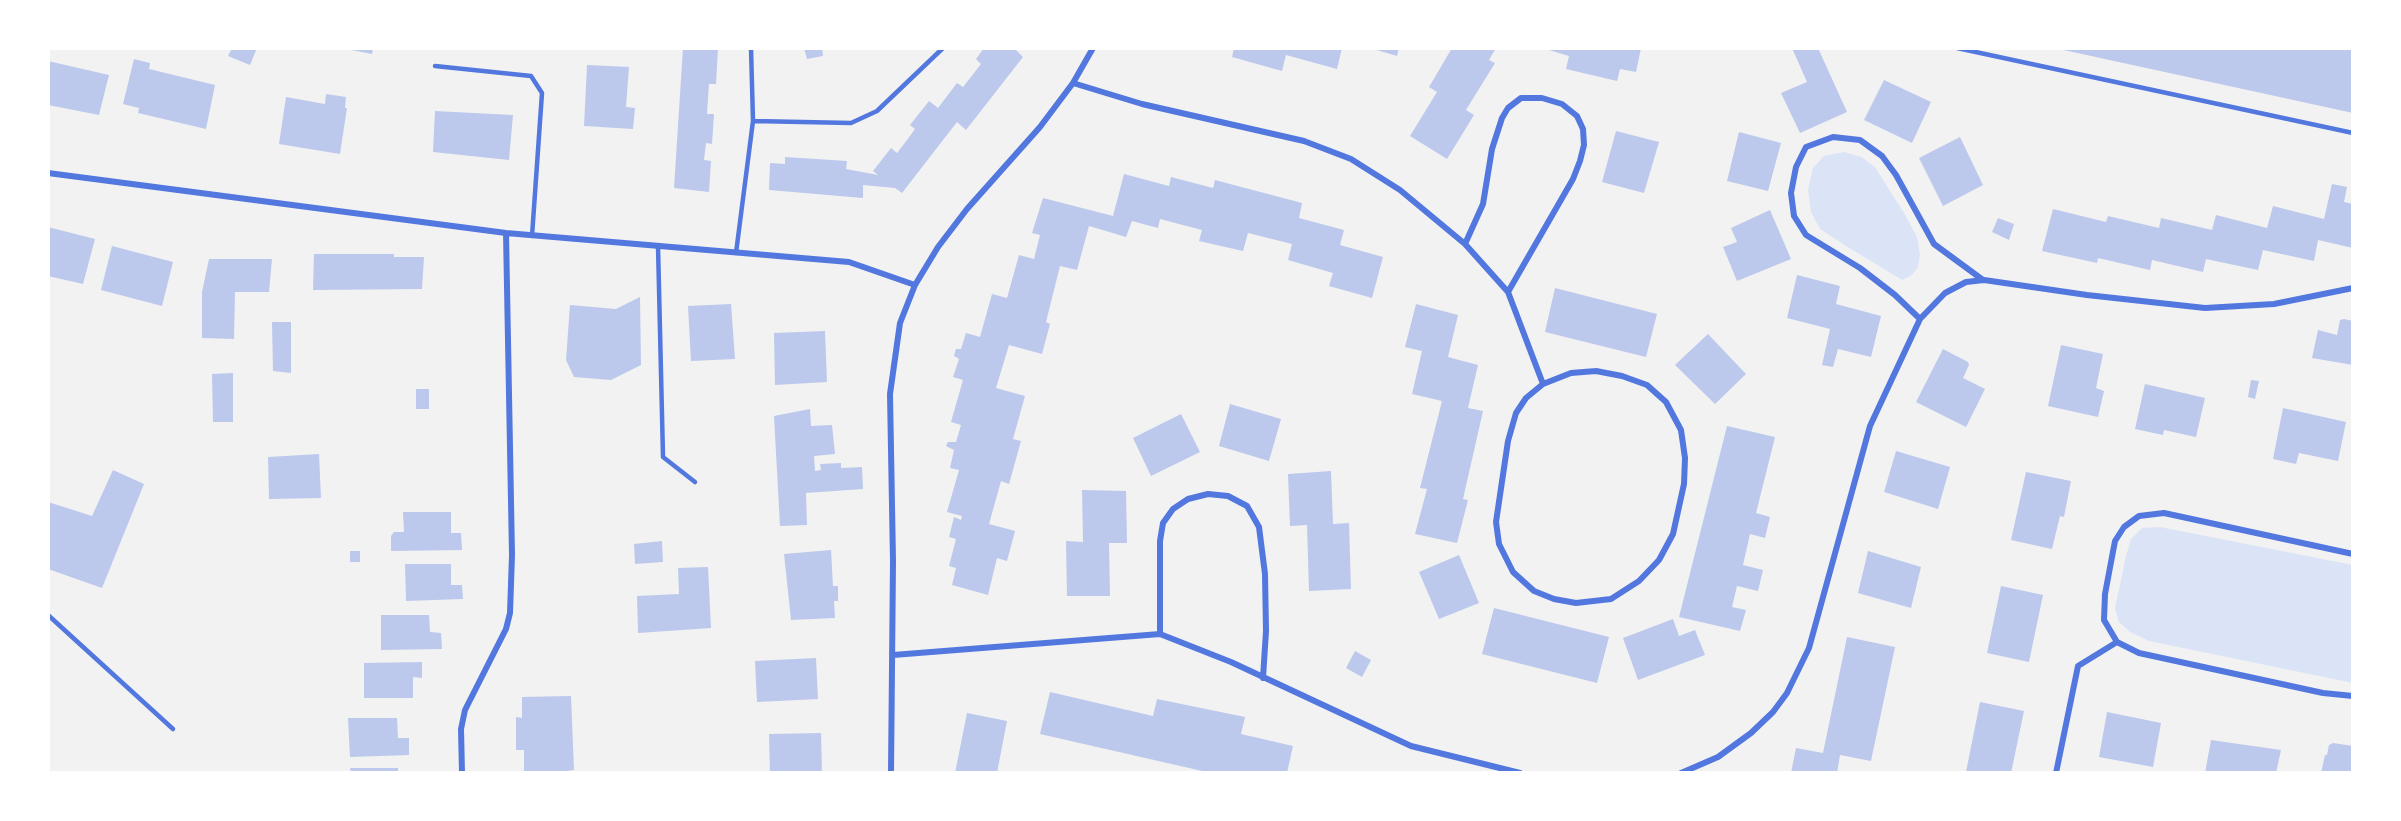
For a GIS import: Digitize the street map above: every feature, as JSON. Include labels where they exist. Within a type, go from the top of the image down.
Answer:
[{"type":"street","points":[[891,773],[890,394],[900,323],[915,285],[938,247],[955,224],[1035,133],[1073,83],[1093,48]]},
{"type":"street","points":[[1073,83],[1142,104],[1304,141],[1351,159],[1400,189],[1465,244],[1509,292],[1544,384]]},
{"type":"street","points":[[1465,244],[1483,204],[1492,149],[1502,118],[1508,108],[1521,98],[1542,98],[1562,104],[1577,116],[1583,129],[1584,145],[1580,161],[1573,179],[1509,292]]},
{"type":"street","points":[[1920,319],[1895,295],[1860,268],[1806,235],[1794,216],[1791,193],[1796,167],[1806,147],[1833,137],[1860,140],[1882,156],[1896,176],[1934,244],[1984,280]]},
{"type":"street","points":[[48,173],[532,236],[849,262],[915,285]]},
{"type":"street","points":[[462,773],[461,729],[465,710],[506,628],[510,613],[512,555],[506,233]]},
{"type":"street","points":[[1681,773],[1718,757],[1751,733],[1773,712],[1787,693],[1809,648],[1870,426],[1920,319],[1944,293],[1966,282],[1984,280],[2087,295],[2205,308],[2274,303],[2353,288]]},
{"type":"street","points":[[1596,371],[1622,376],[1647,385],[1666,402],[1681,430],[1685,458],[1684,484],[1673,534],[1659,560],[1639,581],[1611,599],[1576,603],[1554,599],[1534,591],[1513,572],[1499,544],[1496,522],[1508,441],[1516,413],[1526,398],[1544,384],[1570,373],[1596,371]]},
{"type":"street","points":[[1160,634],[1160,542],[1163,523],[1173,509],[1188,499],[1208,494],[1228,496],[1247,506],[1259,527],[1265,574],[1266,632],[1263,678]]},
{"type":"street","points":[[2353,554],[2164,513],[2139,516],[2124,527],[2115,541],[2105,594],[2104,620],[2116,642],[2139,653],[2323,693],[2353,696]]},
{"type":"street","points":[[892,655],[1160,634],[1231,662],[1411,746],[1520,773]]},
{"type":"street","points":[[2056,773],[2078,666],[2116,642]]},
{"type":"lane","points":[[736,253],[753,121],[751,48]]},
{"type":"lane","points":[[753,121],[850,123],[877,111],[943,48]]},
{"type":"lane","points":[[1958,48],[2353,134]]},
{"type":"lane","points":[[435,66],[531,75],[542,93],[532,236]]},
{"type":"lane","points":[[658,246],[663,457],[694,482]]},
{"type":"lane","points":[[48,615],[173,729]]},
{"type":"shaded area","points":[[1844,152],[1861,157],[1875,167],[1904,213],[1917,237],[1920,254],[1918,267],[1912,275],[1902,280],[1820,229],[1811,212],[1808,190],[1813,168],[1824,156]]},
{"type":"shaded area","points":[[2160,527],[2353,565],[2353,683],[2149,641],[2130,632],[2119,622],[2115,608],[2126,556],[2131,539],[2142,528]]},
{"type":"building","points":[[232,48],[257,48],[250,65],[228,56]]},
{"type":"building","points":[[341,48],[373,48],[372,54]]},
{"type":"building","points":[[683,48],[718,48],[716,84],[709,84],[707,114],[714,114],[712,144],[706,143],[704,160],[711,161],[709,192],[674,188]]},
{"type":"building","points":[[804,48],[822,48],[823,56],[807,59]]},
{"type":"building","points":[[984,48],[1014,48],[1023,57],[966,130],[957,122],[902,193],[895,188],[863,185],[863,198],[769,190],[770,163],[785,164],[785,157],[847,161],[846,169],[878,175],[873,171],[891,148],[897,153],[915,129],[910,125],[929,101],[938,108],[957,83],[963,87],[981,64],[976,59]]},
{"type":"building","points":[[1234,48],[1342,48],[1337,69],[1286,55],[1282,71],[1232,57]]},
{"type":"building","points":[[1370,48],[1399,48],[1397,56]]},
{"type":"building","points":[[1452,48],[1496,48],[1489,60],[1495,63],[1466,110],[1474,115],[1447,159],[1410,136],[1437,92],[1429,87]]},
{"type":"building","points":[[1542,48],[1641,48],[1636,72],[1620,69],[1617,81],[1566,69],[1569,56]]},
{"type":"building","points":[[1792,48],[1818,48],[1847,112],[1800,133],[1781,93],[1807,82]]},
{"type":"building","points":[[2353,48],[2353,113],[2059,49]]},
{"type":"building","points":[[134,59],[150,63],[149,69],[215,85],[206,129],[138,113],[139,108],[123,104]]},
{"type":"building","points":[[48,61],[109,75],[99,115],[48,105]]},
{"type":"building","points":[[587,65],[629,67],[626,107],[635,108],[633,129],[584,126]]},
{"type":"building","points":[[1884,80],[1931,102],[1912,143],[1864,120]]},
{"type":"building","points":[[326,94],[346,97],[345,108],[347,108],[340,154],[279,144],[286,97],[325,104]]},
{"type":"building","points":[[435,111],[513,115],[509,160],[433,152]]},
{"type":"building","points":[[1616,131],[1659,142],[1644,193],[1602,182]]},
{"type":"building","points":[[1739,132],[1781,143],[1768,191],[1727,181]]},
{"type":"building","points":[[1960,137],[1983,185],[1943,206],[1919,158]]},
{"type":"building","points":[[1124,174],[1169,186],[1171,177],[1213,188],[1215,180],[1302,203],[1299,218],[1344,230],[1340,245],[1383,257],[1372,298],[1329,286],[1333,273],[1288,260],[1292,244],[1248,233],[1243,251],[1199,241],[1202,230],[1160,219],[1158,228],[1132,221],[1126,237],[1089,226],[1077,270],[1060,266],[1046,322],[1050,324],[1042,354],[1009,345],[996,388],[1025,396],[1013,439],[1021,441],[1009,484],[1001,481],[989,524],[1015,531],[1007,561],[997,558],[988,595],[952,585],[956,568],[949,566],[956,539],[949,537],[954,517],[961,520],[962,516],[947,512],[959,470],[950,468],[954,450],[946,446],[948,442],[956,442],[961,425],[951,422],[963,380],[953,377],[959,359],[954,356],[956,349],[961,349],[966,333],[980,337],[992,294],[1007,298],[1019,255],[1034,259],[1040,235],[1032,233],[1043,198],[1113,216]]},
{"type":"building","points":[[2332,184],[2347,187],[2344,202],[2353,204],[2353,248],[2318,240],[2314,261],[2263,250],[2258,270],[2206,259],[2203,272],[2152,260],[2150,270],[2098,258],[2097,263],[2042,251],[2053,209],[2106,222],[2108,216],[2159,228],[2161,218],[2212,230],[2216,215],[2267,228],[2273,206],[2324,219]]},
{"type":"building","points":[[1770,210],[1791,259],[1737,281],[1723,247],[1737,242],[1731,228]]},
{"type":"building","points":[[1998,218],[2014,224],[2009,240],[1992,232]]},
{"type":"building","points":[[48,227],[95,239],[83,284],[48,276]]},
{"type":"building","points":[[112,246],[173,262],[162,306],[101,290]]},
{"type":"building","points":[[314,254],[394,254],[394,257],[424,257],[422,289],[313,290]]},
{"type":"building","points":[[209,259],[272,259],[269,292],[235,292],[234,339],[202,338],[202,292]]},
{"type":"building","points":[[1797,275],[1840,286],[1836,304],[1881,316],[1871,357],[1838,349],[1833,367],[1822,365],[1830,329],[1787,318]]},
{"type":"building","points":[[1555,288],[1657,314],[1646,357],[1545,332]]},
{"type":"building","points":[[640,297],[641,365],[611,380],[574,377],[566,360],[570,305],[616,309]]},
{"type":"building","points":[[731,304],[735,359],[691,361],[688,306]]},
{"type":"building","points":[[1416,304],[1458,315],[1448,357],[1478,365],[1468,408],[1483,411],[1463,499],[1468,500],[1457,543],[1415,534],[1427,489],[1420,488],[1442,401],[1412,394],[1422,351],[1405,347]]},
{"type":"building","points":[[2340,320],[2353,321],[2353,365],[2312,358],[2318,330],[2337,335]]},
{"type":"building","points":[[272,322],[291,322],[291,373],[273,371]]},
{"type":"building","points":[[825,331],[827,382],[775,385],[774,333]]},
{"type":"building","points":[[1708,334],[1746,374],[1715,404],[1675,365]]},
{"type":"building","points":[[2061,345],[2103,354],[2096,388],[2104,391],[2098,417],[2048,406]]},
{"type":"building","points":[[1943,349],[1968,362],[1969,365],[1963,378],[1985,389],[1966,427],[1916,402]]},
{"type":"building","points":[[233,373],[233,422],[213,422],[212,374]]},
{"type":"building","points":[[2251,380],[2259,381],[2255,399],[2248,397]]},
{"type":"building","points":[[2145,384],[2205,398],[2196,437],[2164,430],[2163,435],[2135,429]]},
{"type":"building","points":[[416,389],[429,389],[429,409],[416,409]]},
{"type":"building","points":[[1230,404],[1281,419],[1269,461],[1219,446]]},
{"type":"building","points":[[2283,408],[2346,422],[2338,461],[2299,453],[2296,464],[2273,459]]},
{"type":"building","points":[[810,409],[811,426],[832,425],[835,454],[814,456],[815,471],[821,470],[820,464],[841,463],[841,468],[862,467],[863,489],[806,493],[807,525],[780,526],[774,416]]},
{"type":"building","points":[[1181,414],[1200,452],[1151,476],[1133,438]]},
{"type":"building","points":[[1727,426],[1775,437],[1756,513],[1770,517],[1765,538],[1750,534],[1743,565],[1763,570],[1758,591],[1737,586],[1732,607],[1746,610],[1740,631],[1679,617]]},
{"type":"building","points":[[1896,451],[1950,467],[1938,509],[1884,492]]},
{"type":"building","points":[[319,454],[321,498],[269,499],[268,457]]},
{"type":"building","points":[[113,470],[144,484],[102,588],[48,569],[48,502],[92,516]]},
{"type":"building","points":[[1331,471],[1333,524],[1349,523],[1351,589],[1309,591],[1307,525],[1290,526],[1288,474]]},
{"type":"building","points":[[2026,472],[2071,481],[2064,517],[2060,516],[2052,549],[2011,540]]},
{"type":"building","points":[[1082,490],[1126,491],[1127,543],[1109,543],[1110,596],[1067,596],[1066,541],[1083,542]]},
{"type":"building","points":[[403,512],[451,512],[451,533],[461,533],[462,550],[391,551],[391,536],[394,532],[404,532]]},
{"type":"building","points":[[662,541],[663,562],[635,564],[634,544]]},
{"type":"building","points":[[831,550],[833,586],[838,586],[838,601],[834,601],[835,618],[791,620],[784,554]]},
{"type":"building","points":[[350,551],[360,551],[360,562],[350,562]]},
{"type":"building","points":[[1868,551],[1921,567],[1911,608],[1858,593]]},
{"type":"building","points":[[1459,555],[1479,603],[1439,619],[1419,572]]},
{"type":"building","points":[[405,564],[451,564],[451,585],[462,585],[463,599],[406,601]]},
{"type":"building","points":[[708,567],[711,628],[638,633],[637,596],[679,594],[678,568]]},
{"type":"building","points":[[2001,586],[2043,595],[2029,662],[1987,653]]},
{"type":"building","points":[[1494,608],[1609,637],[1597,683],[1482,654]]},
{"type":"building","points":[[381,615],[429,615],[430,632],[441,633],[442,649],[381,650]]},
{"type":"building","points":[[1673,619],[1679,636],[1695,630],[1705,655],[1638,680],[1623,638]]},
{"type":"building","points":[[1847,637],[1895,647],[1871,761],[1840,755],[1837,773],[1791,773],[1796,748],[1823,753]]},
{"type":"building","points":[[1355,651],[1371,660],[1362,677],[1346,668]]},
{"type":"building","points":[[816,658],[818,699],[757,702],[755,661]]},
{"type":"building","points":[[422,662],[422,678],[413,677],[413,698],[364,698],[364,663]]},
{"type":"building","points":[[1050,692],[1153,716],[1157,699],[1245,717],[1241,734],[1293,746],[1287,773],[1211,773],[1040,734]]},
{"type":"building","points":[[571,696],[574,770],[567,771],[567,773],[524,773],[524,750],[516,750],[516,717],[522,718],[522,697]]},
{"type":"building","points":[[1980,702],[2024,711],[2011,773],[1966,772]]},
{"type":"building","points":[[2107,712],[2161,723],[2153,767],[2099,757]]},
{"type":"building","points":[[967,713],[1007,721],[997,773],[955,773]]},
{"type":"building","points":[[348,718],[397,718],[398,738],[409,738],[409,755],[350,757]]},
{"type":"building","points":[[821,733],[822,773],[770,773],[769,734]]},
{"type":"building","points":[[2211,740],[2281,750],[2276,773],[2205,773]]},
{"type":"building","points":[[2333,743],[2353,746],[2353,773],[2321,773],[2329,745]]},
{"type":"building","points":[[350,768],[398,768],[398,773],[351,773]]}]
